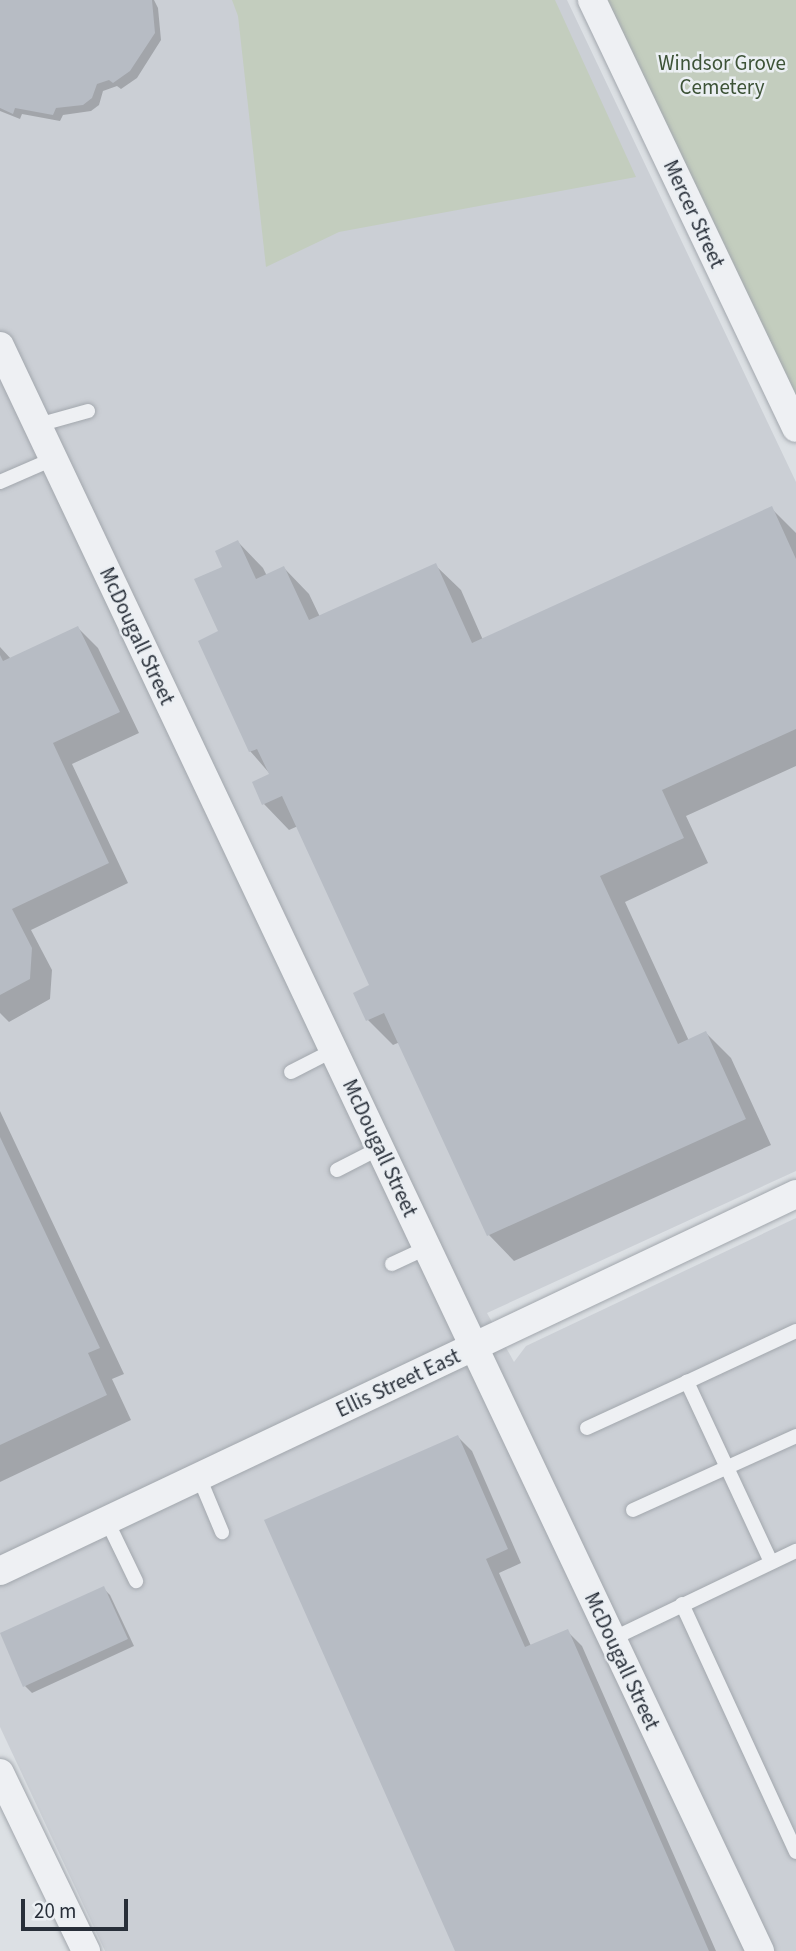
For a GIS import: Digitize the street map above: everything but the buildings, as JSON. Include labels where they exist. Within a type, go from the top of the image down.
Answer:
[{"type":"street","name":"Mercer Street","points":[[592,0],[796,428]]},
{"type":"street","name":"McDougall Street","points":[[0,346],[760,1951]]},
{"type":"street","name":"Ellis Street East","points":[[0,1571],[796,1194]]},
{"type":"street","points":[[0,1773],[86,1951]]},
{"type":"lane","points":[[38,425],[88,411]]},
{"type":"lane","points":[[0,482],[53,459]]},
{"type":"lane","points":[[290,1072],[334,1050]]},
{"type":"lane","points":[[337,1170],[380,1149]]},
{"type":"lane","points":[[392,1264],[427,1248]]},
{"type":"lane","points":[[587,1428],[796,1331]]},
{"type":"lane","points":[[687,1382],[771,1562]]},
{"type":"lane","points":[[633,1510],[796,1436]]},
{"type":"lane","points":[[199,1477],[222,1532]]},
{"type":"lane","points":[[107,1521],[136,1581]]},
{"type":"lane","points":[[612,1639],[796,1551]]},
{"type":"lane","points":[[682,1604],[796,1852]]},
{"type":"shaded area","points":[[0,0],[567,0],[796,482],[796,1171],[487,1313],[514,1362],[526,1346],[796,1218],[796,1951],[105,1951],[0,1727]]},
{"type":"green space","points":[[232,0],[555,0],[636,177],[339,232],[266,267],[238,16]]},
{"type":"green space","name":"Windsor Grove Cemetery","points":[[607,0],[796,0],[796,409]]}]
